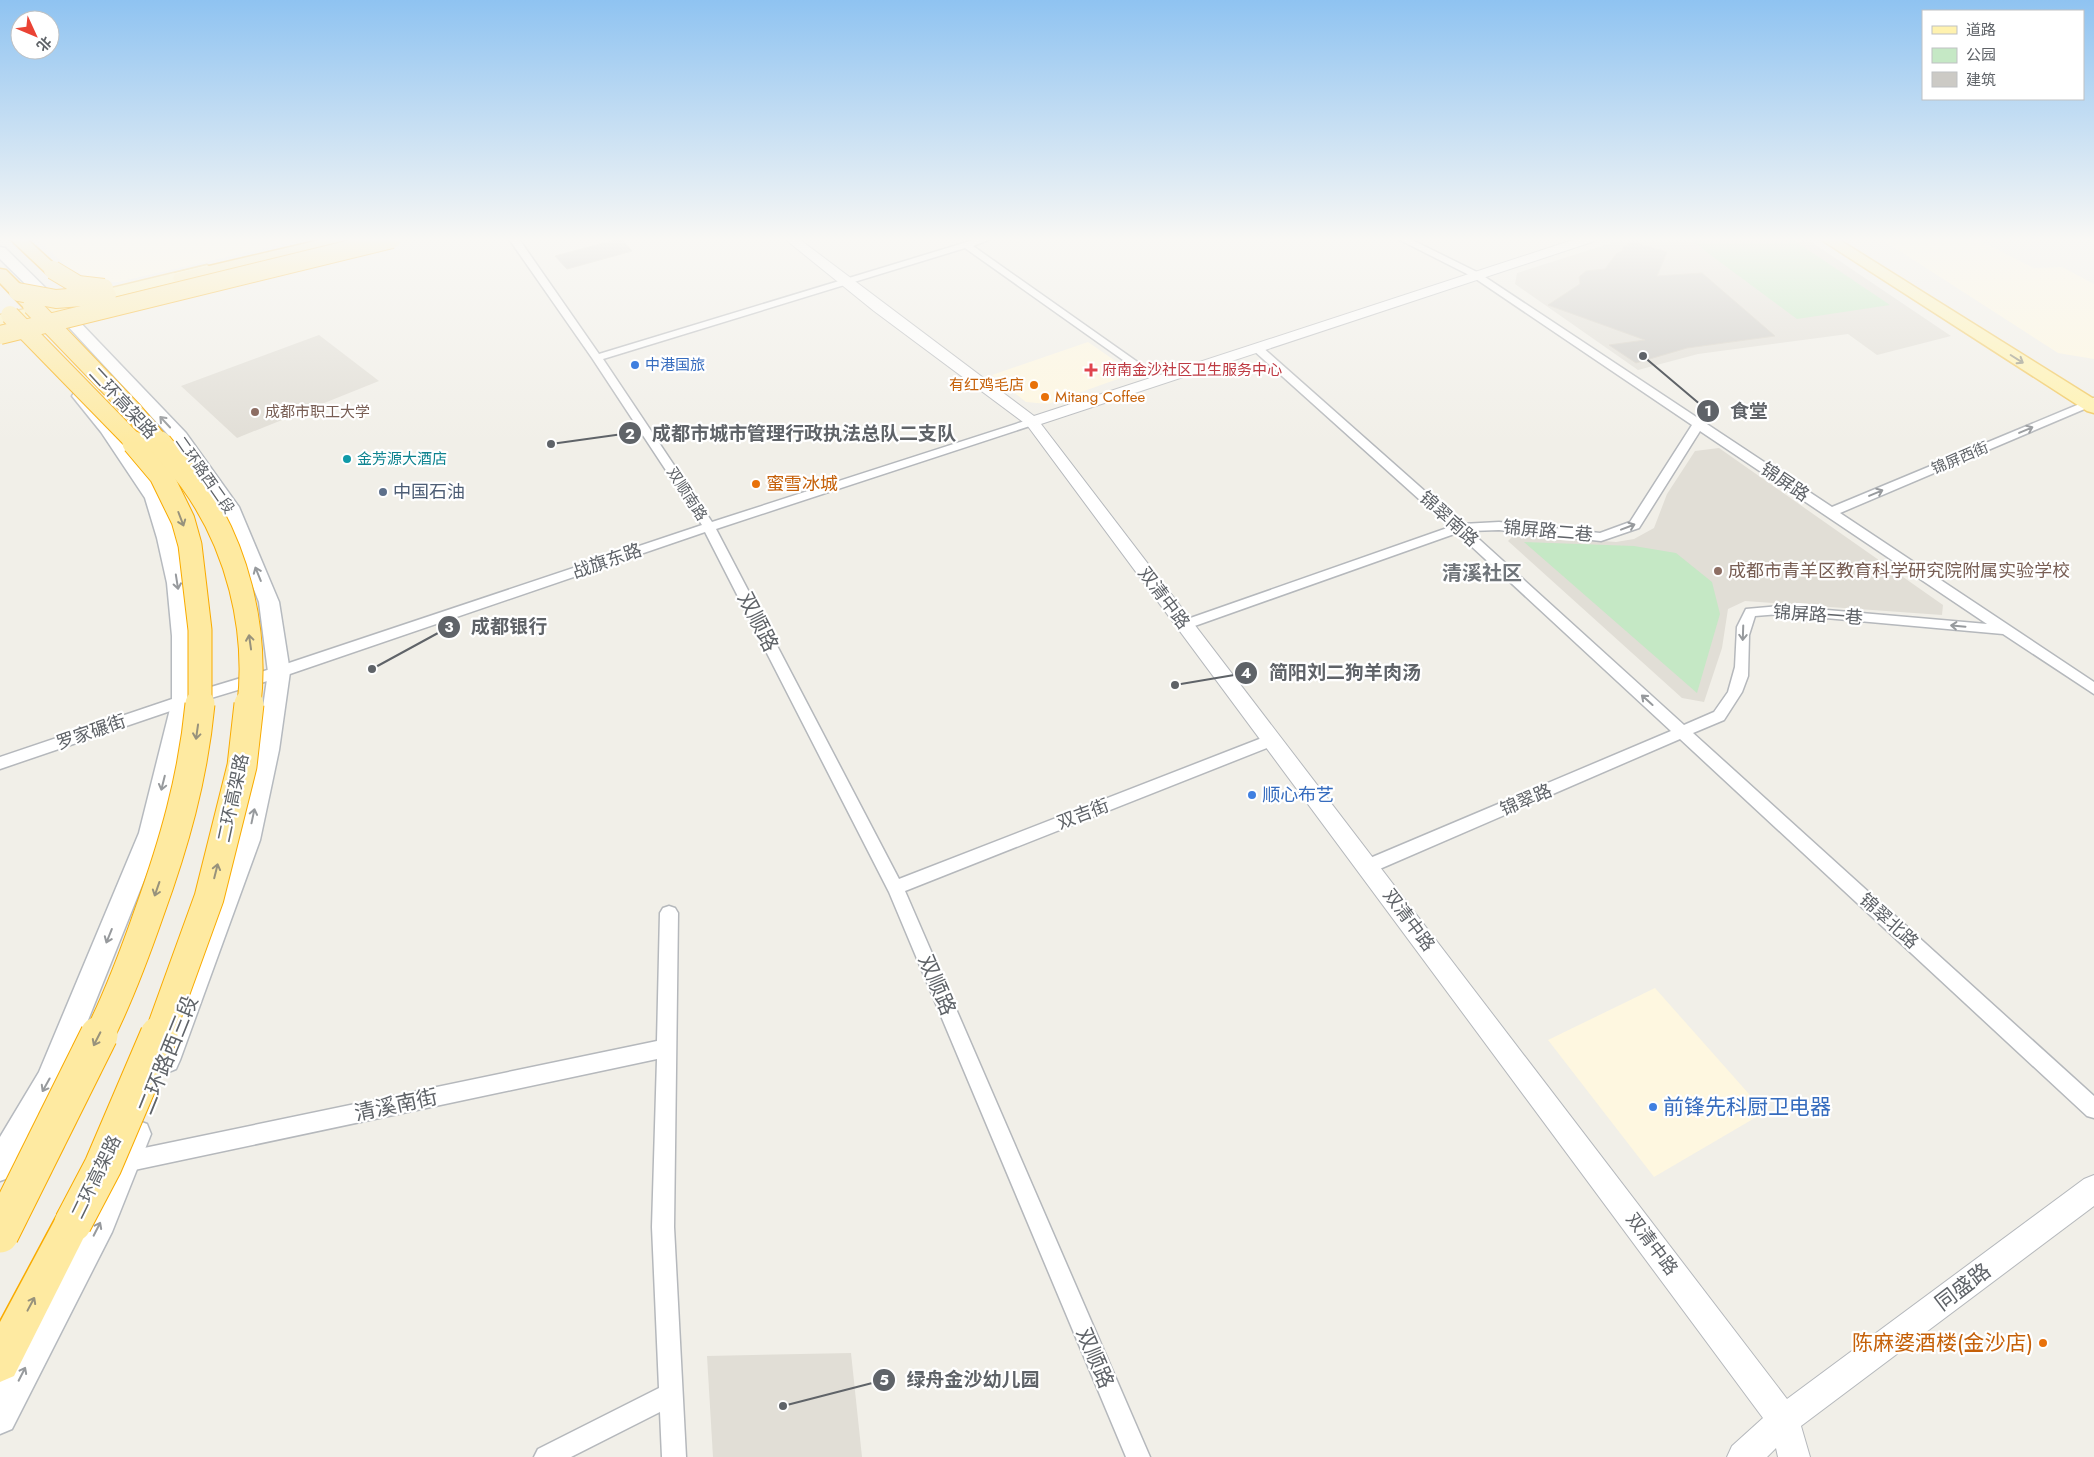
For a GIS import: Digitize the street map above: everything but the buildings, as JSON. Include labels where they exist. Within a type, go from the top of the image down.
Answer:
[{"type":"highway","points":[[5,319],[36,307]]},
{"type":"highway","points":[[5,319],[59,307]]},
{"type":"highway","points":[[5,319],[63,307]]},
{"type":"highway","name":"二环高架路","points":[[0,1234],[122,990],[183,809],[198,732],[201,691],[200,630],[190,545],[183,520],[161,475],[143,452],[5,319]]},
{"type":"highway","name":"二环高架路","points":[[0,1362],[103,1166],[151,1057],[209,898],[242,766],[251,689],[252,651],[239,577],[214,519],[192,482],[133,411],[5,319]]},
{"type":"main road","points":[[5,319],[52,307]]},
{"type":"main road","name":"二环路西二段","points":[[57,307],[180,438],[230,507],[269,602],[279,672]]},
{"type":"main road","points":[[5,319],[69,319],[119,307]]},
{"type":"main road","points":[[1939,307],[2093,401]]},
{"type":"main road","points":[[1955,307],[2093,401]]},
{"type":"main road","points":[[0,1166],[50,1080],[151,834],[183,701],[182,636],[177,583],[167,538],[154,498],[108,429],[66,379],[5,319]]},
{"type":"main road","name":"二环路西三段","points":[[0,1417],[101,1221],[188,1007],[248,840],[268,750],[279,672]]},
{"type":"street","name":"双顺南路","points":[[561,307],[709,527]]},
{"type":"street","points":[[597,358],[764,307]]},
{"type":"street","name":"双清中路","points":[[879,307],[1032,422],[1184,625],[1369,866],[1784,1420]]},
{"type":"street","points":[[1054,307],[1158,380]]},
{"type":"street","points":[[1032,422],[1380,307]]},
{"type":"street","name":"锦屏路","points":[[1524,307],[2094,689]]},
{"type":"street","name":"锦翠南路","points":[[1257,348],[1459,528],[1683,733]]},
{"type":"street","name":"锦屏西街","points":[[1832,512],[2093,401]]},
{"type":"street","name":"战旗东路","points":[[183,701],[279,672],[709,527],[1032,422]]},
{"type":"street","name":"锦屏路二巷","points":[[1459,528],[1499,526],[1601,537],[1635,525],[1699,424]]},
{"type":"street","name":"双顺路","points":[[709,527],[895,888],[1138,1457]]},
{"type":"street","points":[[1184,625],[1459,528]]},
{"type":"street","name":"锦屏路一巷","points":[[1683,733],[1719,716],[1734,697],[1741,674],[1743,622],[1751,612],[1781,610],[2007,630]]},
{"type":"street","name":"罗家碾街","points":[[0,763],[183,701]]},
{"type":"street","name":"锦翠路","points":[[1369,866],[1683,733]]},
{"type":"street","name":"锦翠北路","points":[[1683,733],[2094,1109]]},
{"type":"street","name":"双吉街","points":[[895,888],[1272,740]]},
{"type":"street","points":[[669,913],[663,1226],[674,1457]]},
{"type":"street","name":"清溪南街","points":[[125,1162],[667,1048]]},
{"type":"street","name":"同盛路","points":[[1743,1457],[1784,1420],[2094,1189]]},
{"type":"street","points":[[546,1457],[671,1394]]},
{"type":"street","points":[[1784,1420],[1794,1457]]},
{"type":"shaded area","points":[[1548,307],[1908,307],[1951,336],[1877,355],[1848,334],[1698,354],[1638,370]]},
{"type":"shaded area","points":[[1987,307],[2094,307],[2094,359],[2058,353]]},
{"type":"shaded area","name":"成都市职工大学","points":[[319,335],[379,381],[237,438],[181,386]]},
{"type":"shaded area","points":[[1088,342],[1127,369],[1126,376],[1048,404],[1026,402],[992,375]]},
{"type":"shaded area","name":"成都市青羊区教育科学研究院附属实验学校","points":[[1719,448],[1943,605],[1942,615],[1745,601],[1728,609],[1722,648],[1704,702],[1682,698],[1508,541],[1515,534],[1616,542],[1634,539],[1654,528],[1667,494],[1695,451]]},
{"type":"shaded area","points":[[1655,988],[1765,1112],[1654,1177],[1548,1040]]},
{"type":"shaded area","points":[[851,1353],[862,1457],[713,1457],[707,1356]]},
{"type":"green space","points":[[1781,307],[1877,307],[1797,319]]},
{"type":"green space","points":[[1524,542],[1634,546],[1676,553],[1712,582],[1720,614],[1697,693]]},
{"type":"place","name":"食堂","points":[[1643,356]]},
{"type":"place","name":"中港国旅","points":[[635,365]]},
{"type":"place","name":"府南金沙社区卫生服务中心","points":[[1091,370]]},
{"type":"place","name":"有红鸡毛店","points":[[1034,385]]},
{"type":"place","name":"Mitang Coffee","points":[[1045,397]]},
{"type":"place","name":"成都市职工大学","points":[[255,412]]},
{"type":"place","name":"成都市城市管理行政执法总队二支队","points":[[551,444]]},
{"type":"place","name":"金芳源大酒店","points":[[347,459]]},
{"type":"place","name":"蜜雪冰城","points":[[756,484]]},
{"type":"place","name":"中国石油","points":[[383,492]]},
{"type":"place","name":"成都市青羊区教育科学研究院附属实验学校","points":[[1718,571]]},
{"type":"place","name":"成都银行","points":[[372,669]]},
{"type":"place","name":"简阳刘二狗羊肉汤","points":[[1175,685]]},
{"type":"place","name":"顺心布艺","points":[[1252,795]]},
{"type":"place","name":"前锋先科厨卫电器","points":[[1653,1107]]},
{"type":"place","name":"陈麻婆酒楼(金沙店)","points":[[2043,1343]]},
{"type":"place","name":"绿舟金沙幼儿园","points":[[783,1406]]},
{"type":"district","name":"清溪社区","points":[[1482,573]]}]
